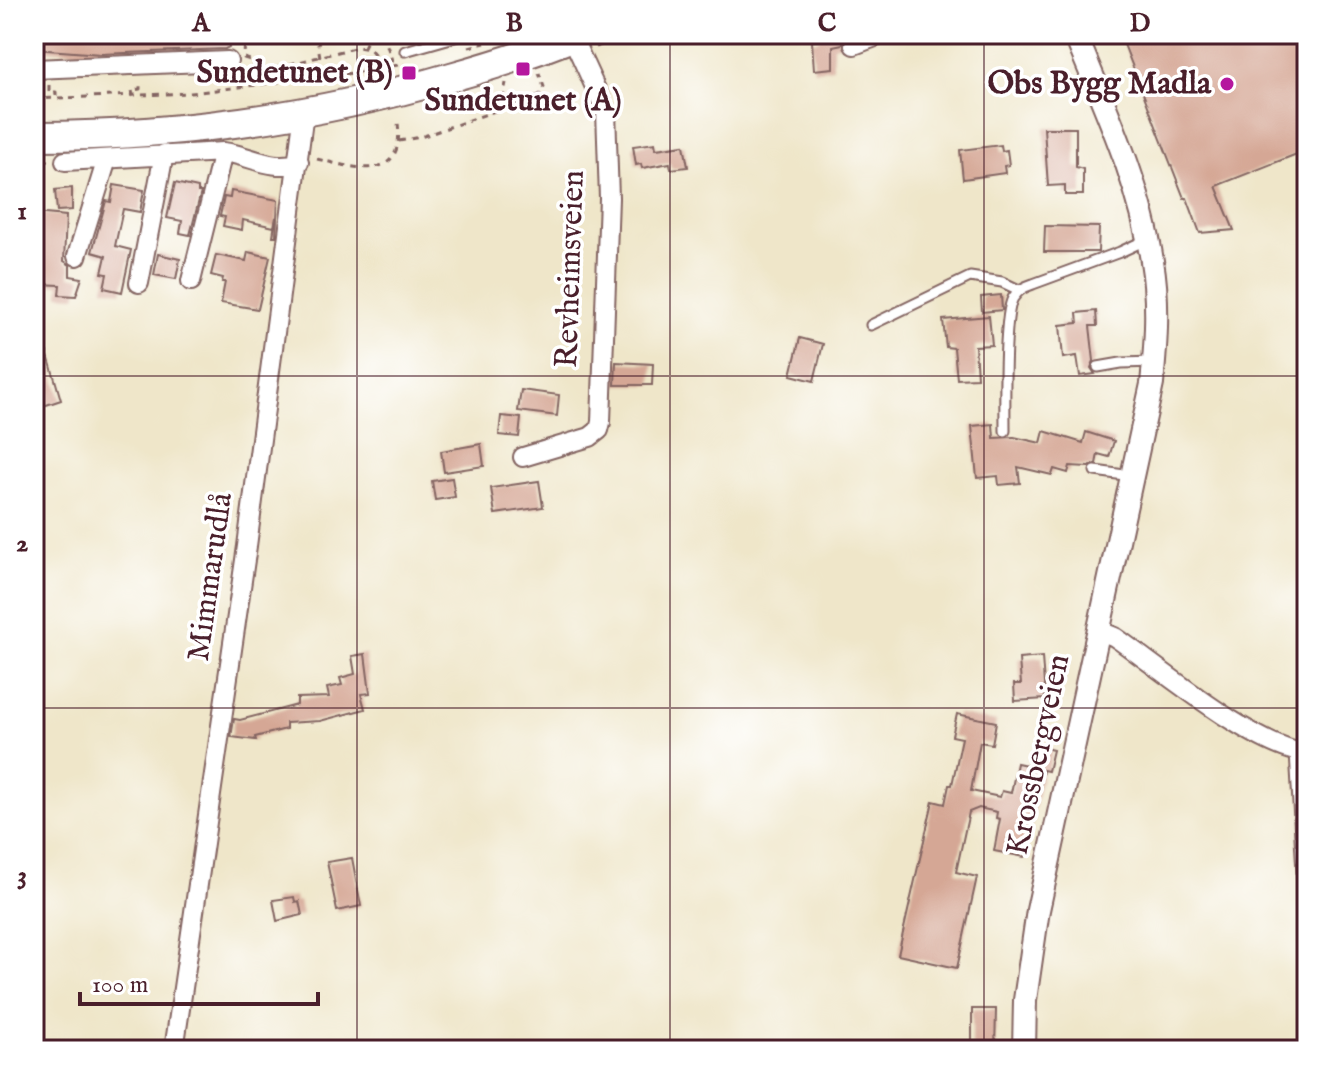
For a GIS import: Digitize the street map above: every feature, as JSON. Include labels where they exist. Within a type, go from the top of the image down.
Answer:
[{"type":"main road","name":"Revheimsveien","points":[[34,136],[180,130],[304,112],[424,85],[576,35]]},
{"type":"street","points":[[854,45],[883,34]]},
{"type":"street","name":"Krossbergveien","points":[[1024,1050],[1025,1000],[1038,910],[1152,384],[1154,362],[1156,302],[1148,239],[1121,147],[1075,34]]},
{"type":"street","name":"Revheimsveien","points":[[523,457],[590,437],[599,430],[601,422],[609,198],[607,120],[604,103],[576,35]]},
{"type":"street","points":[[34,69],[204,70],[228,61]]},
{"type":"street","name":"Mimmarudlå","points":[[174,1050],[306,160],[304,112]]},
{"type":"street","points":[[65,161],[223,152],[244,155],[270,165],[281,166],[306,160]]},
{"type":"street","points":[[191,281],[223,152]]},
{"type":"street","points":[[139,283],[164,154]]},
{"type":"street","points":[[77,256],[107,159]]},
{"type":"street","points":[[1098,630],[1115,637],[1253,734],[1301,753]]},
{"type":"lane","points":[[405,51],[465,34]]},
{"type":"lane","points":[[1005,431],[1009,306],[1019,290],[1148,239]]},
{"type":"lane","points":[[871,325],[970,277],[1002,282],[1019,290]]},
{"type":"lane","points":[[1098,367],[1154,362]]},
{"type":"lane","points":[[1095,471],[1132,476]]},
{"type":"lane","points":[[1301,753],[1306,940]]},
{"type":"path","points":[[245,34],[244,58],[250,60],[255,73],[252,86]]},
{"type":"path","points":[[320,57],[318,39],[321,34]]},
{"type":"path","points":[[364,47],[369,36],[383,34],[394,66]]},
{"type":"path","points":[[467,47],[497,40]]},
{"type":"path","points":[[255,73],[364,47],[375,53],[380,61]]},
{"type":"path","points":[[34,99],[133,97],[252,86],[407,63]]},
{"type":"path","points":[[399,141],[500,111],[542,93],[544,87],[539,72]]},
{"type":"path","points":[[500,111],[506,83]]},
{"type":"path","points":[[49,87],[49,92],[56,92],[56,100]]},
{"type":"path","points":[[133,97],[132,90],[140,89]]},
{"type":"path","points":[[306,160],[371,169],[389,161],[399,141],[398,123]]},
{"type":"building","points":[[34,34],[228,34],[229,47],[101,54],[34,49]]},
{"type":"building","points":[[818,34],[849,34],[842,44],[833,46],[833,68],[814,70],[812,41],[820,40]]},
{"type":"building","points":[[1120,34],[1307,34],[1307,150],[1216,186],[1234,230],[1200,233]]},
{"type":"building","points":[[1044,128],[1076,128],[1076,167],[1083,169],[1083,195],[1065,195],[1065,185],[1048,186]]},
{"type":"building","points":[[655,143],[656,149],[684,145],[688,167],[671,169],[670,163],[642,168],[641,164],[636,165],[633,146]]},
{"type":"building","points":[[1001,145],[1002,151],[1007,150],[1009,165],[1004,166],[1005,173],[963,179],[960,150]]},
{"type":"building","points":[[175,183],[198,188],[201,192],[190,235],[180,233],[182,221],[167,218]]},
{"type":"building","points":[[114,185],[144,190],[140,212],[123,209],[115,246],[131,250],[122,292],[104,288],[107,274],[102,273],[106,256],[92,252],[106,201],[111,202]]},
{"type":"building","points":[[72,188],[72,210],[57,211],[55,190]]},
{"type":"building","points":[[231,191],[278,200],[276,236],[273,236],[276,217],[274,227],[243,220],[242,230],[223,226],[225,217],[220,216],[224,197],[230,198]]},
{"type":"building","points":[[34,213],[66,216],[64,261],[70,265],[70,276],[82,278],[76,296],[59,295],[60,285],[38,284],[39,245],[34,245]]},
{"type":"building","points":[[1045,226],[1099,227],[1098,252],[1044,252]]},
{"type":"building","points":[[248,252],[270,257],[258,309],[221,303],[225,282],[222,282],[223,278],[211,275],[216,255],[246,261]]},
{"type":"building","points":[[158,254],[180,259],[176,279],[154,275]]},
{"type":"building","points":[[1001,295],[1002,310],[982,312],[981,297]]},
{"type":"building","points":[[1096,311],[1097,326],[1090,326],[1094,361],[1091,368],[1095,374],[1080,376],[1077,356],[1063,358],[1060,325],[1078,323],[1077,313]]},
{"type":"building","points":[[989,316],[992,345],[975,346],[977,378],[957,379],[954,348],[946,347],[943,320]]},
{"type":"building","points":[[800,338],[823,344],[814,381],[791,375]]},
{"type":"building","points":[[47,352],[61,400],[34,409],[34,356]]},
{"type":"building","points":[[616,362],[653,364],[652,385],[615,385]]},
{"type":"building","points":[[521,390],[559,395],[557,416],[518,411]]},
{"type":"building","points":[[501,416],[521,418],[519,437],[499,435]]},
{"type":"building","points":[[993,424],[994,438],[1014,437],[1041,443],[1044,431],[1083,443],[1086,432],[1114,441],[1109,457],[1098,454],[1096,464],[1089,467],[1070,466],[1068,473],[1054,469],[1052,475],[1018,467],[1020,483],[999,485],[998,476],[977,478],[972,426]]},
{"type":"building","points":[[481,444],[484,466],[444,472],[441,451]]},
{"type":"building","points":[[452,478],[455,497],[435,500],[432,481]]},
{"type":"building","points":[[539,481],[543,507],[495,514],[491,488]]},
{"type":"building","points":[[365,654],[370,693],[361,694],[365,709],[320,721],[286,723],[286,729],[255,737],[256,740],[231,737],[234,719],[297,705],[297,698],[329,697],[327,688],[342,685],[340,678],[355,674],[352,656]]},
{"type":"building","points":[[1042,657],[1045,699],[1015,701],[1014,684],[1021,684],[1019,659]]},
{"type":"building","points":[[957,714],[996,722],[992,744],[980,742],[971,791],[1000,797],[1002,791],[1011,793],[1017,763],[1036,767],[1040,747],[1053,750],[1048,771],[1043,770],[1025,857],[994,851],[1000,819],[996,818],[997,812],[979,808],[969,812],[956,872],[977,877],[957,968],[898,955],[933,801],[945,804],[949,785],[952,785],[962,738],[952,736]]},
{"type":"building","points":[[352,858],[361,906],[337,911],[327,862]]},
{"type":"building","points":[[294,897],[295,902],[299,901],[302,915],[277,921],[273,900]]},
{"type":"building","points":[[972,1009],[996,1009],[995,1050],[972,1050]]},
{"type":"place","name":"Sundetunet (A)","points":[[523,69]]},
{"type":"place","name":"Sundetunet (B)","points":[[409,73]]},
{"type":"place","name":"Obs Bygg Madla","points":[[1227,84]]}]
